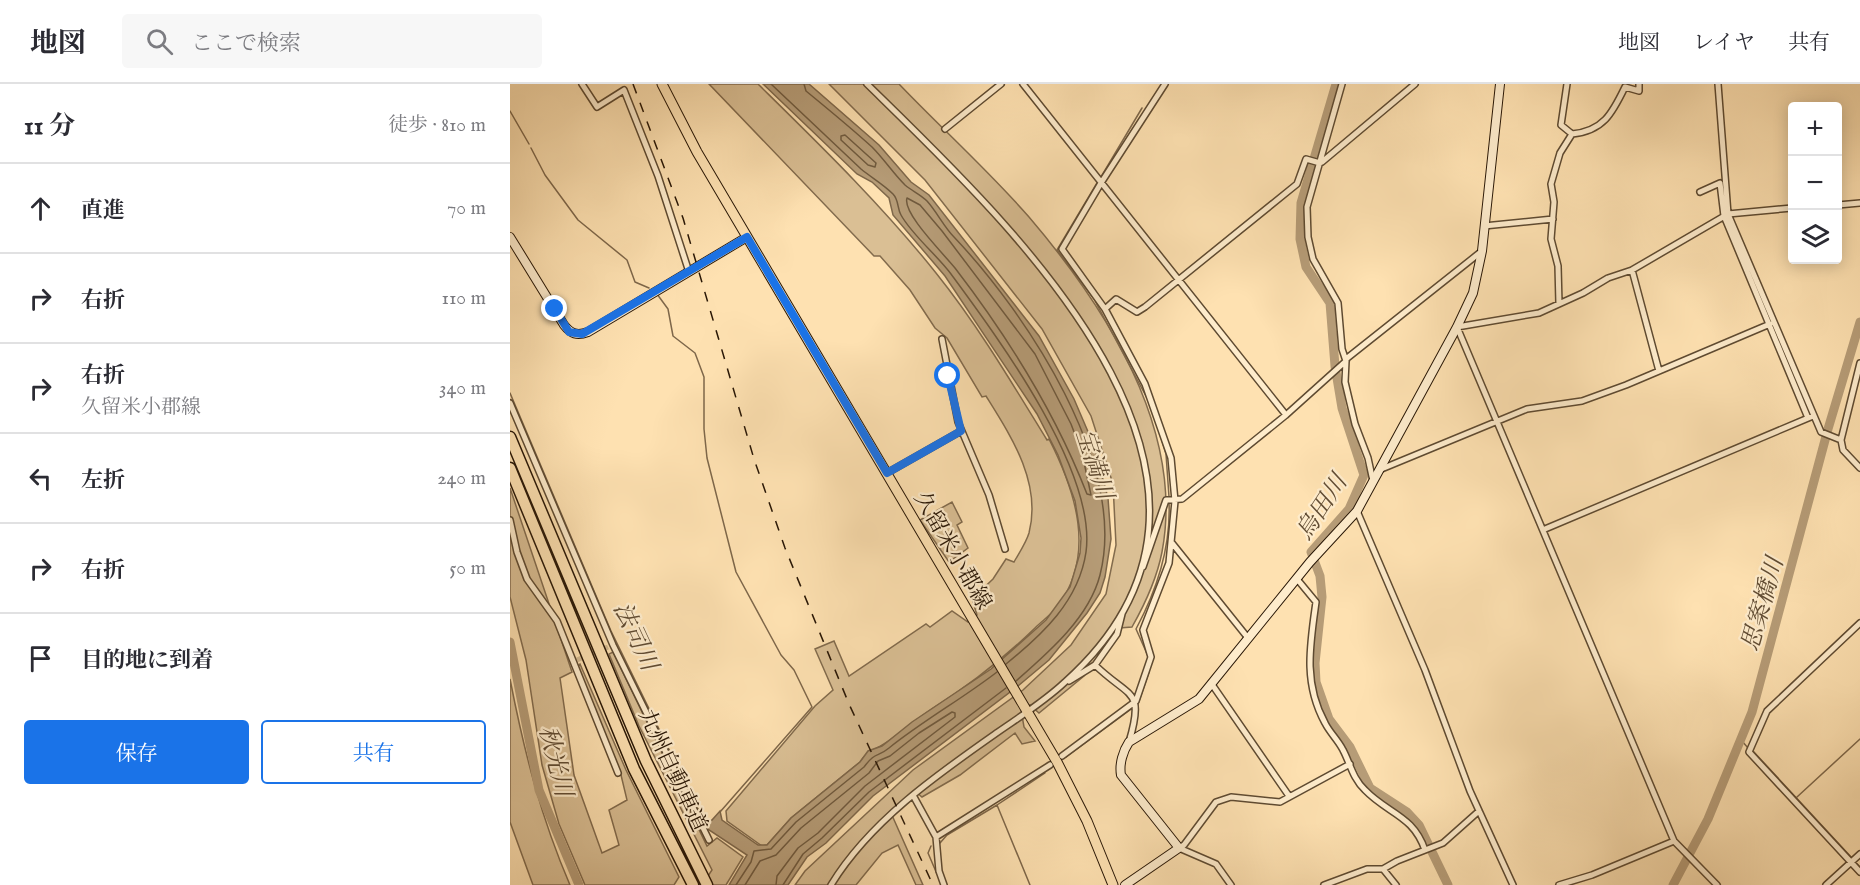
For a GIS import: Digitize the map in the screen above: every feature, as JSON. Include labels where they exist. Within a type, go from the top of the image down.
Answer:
[{"type":"highway","name":"九州自動車道","points":[[517,432],[646,761],[705,881]]},
{"type":"highway","name":"九州自動車道","points":[[510,468],[634,768],[693,885]]},
{"type":"main road","name":"久留米小郡線","points":[[662,84],[674,110],[747,237],[1057,762],[1087,821],[1113,885]]},
{"type":"street","points":[[582,84],[597,107],[624,90],[658,176],[689,272]]},
{"type":"street","points":[[867,84],[947,162],[1033,255],[1073,307],[1097,348],[1131,418],[1144,461],[1149,519],[1139,574]]},
{"type":"street","points":[[945,129],[1001,84]]},
{"type":"street","points":[[1023,84],[1286,415]]},
{"type":"street","points":[[1165,84],[1101,183],[1062,249],[1105,309],[1155,406],[1171,458],[1175,501],[1172,543],[1164,580],[1143,630],[1151,657],[1136,700],[1137,709],[1130,742],[1120,768],[1121,775],[1179,848],[1216,864],[1231,885]]},
{"type":"street","points":[[1342,84],[1307,207],[1308,237],[1313,259],[1338,303],[1342,349],[1346,360],[1345,382],[1354,424],[1368,458],[1373,482]]},
{"type":"street","points":[[1319,162],[1415,84]]},
{"type":"street","points":[[1130,742],[1138,739],[1164,718],[1192,705],[1310,562],[1357,511],[1457,327],[1473,293],[1482,250],[1500,84]]},
{"type":"street","points":[[1567,84],[1561,125],[1572,134],[1590,132],[1600,126],[1610,115],[1625,87],[1639,91],[1639,84]]},
{"type":"street","points":[[1718,84],[1726,215],[1811,417]]},
{"type":"street","points":[[1559,304],[1558,266],[1551,239],[1554,202],[1550,193],[1552,175],[1560,153],[1572,134]]},
{"type":"street","points":[[1105,309],[1116,299],[1137,312],[1297,184],[1306,159],[1319,162]]},
{"type":"street","points":[[1700,192],[1720,183],[1726,215],[1811,417],[1821,432],[1839,439]]},
{"type":"street","points":[[1842,204],[1860,203]]},
{"type":"street","points":[[1457,327],[1539,313],[1608,278],[1632,270],[1726,215],[1788,208]]},
{"type":"street","points":[[1484,226],[1553,219]]},
{"type":"street","points":[[510,237],[564,325],[573,334],[588,332],[747,237]]},
{"type":"street","points":[[1065,682],[1097,650],[1122,610],[1147,561],[1166,500],[1182,499],[1286,415],[1332,376],[1346,360],[1482,250]]},
{"type":"street","points":[[1632,270],[1659,371]]},
{"type":"street","points":[[1380,470],[1527,409],[1598,396],[1770,324]]},
{"type":"street","points":[[1457,327],[1545,529],[1674,840],[1717,885]]},
{"type":"street","points":[[942,339],[961,431],[989,495],[1005,549]]},
{"type":"street","points":[[1860,363],[1839,439],[1843,450],[1860,468]]},
{"type":"street","points":[[510,404],[517,432],[610,646],[709,840]]},
{"type":"street","points":[[1545,529],[1811,417]]},
{"type":"street","points":[[887,473],[961,431]]},
{"type":"street","points":[[1357,511],[1425,670],[1479,811],[1513,885]]},
{"type":"street","points":[[510,520],[517,552],[527,579],[557,621],[575,661],[618,773]]},
{"type":"street","points":[[1172,543],[1248,638]]},
{"type":"street","points":[[1297,579],[1316,602],[1309,651],[1309,678],[1324,722],[1342,748],[1363,789],[1413,826],[1427,850]]},
{"type":"street","points":[[831,885],[866,839],[914,797],[1026,710],[1065,682],[1095,665],[1117,634],[1122,610]]},
{"type":"street","points":[[1860,623],[1767,711],[1749,752],[1860,872]]},
{"type":"street","points":[[1095,665],[1136,700]]},
{"type":"street","points":[[1211,683],[1289,796]]},
{"type":"street","points":[[1062,756],[1136,700]]},
{"type":"street","points":[[1125,885],[1184,845],[1216,802],[1232,796],[1280,802],[1350,764]]},
{"type":"street","points":[[936,837],[1050,765]]},
{"type":"street","points":[[914,797],[936,837],[938,863],[944,885]]},
{"type":"street","points":[[1324,885],[1367,869],[1383,869],[1437,846],[1449,839],[1479,811]]},
{"type":"street","points":[[1559,885],[1592,875],[1674,840]]},
{"type":"street","points":[[1826,885],[1860,854]]},
{"type":"street","points":[[1383,869],[1396,885]]},
{"type":"shaded area","points":[[709,84],[758,84],[894,223],[966,313],[1047,440],[1049,439],[1067,480],[1078,523],[1079,544],[1076,565],[1070,586],[1053,612],[973,681],[890,740],[869,752],[860,762],[791,818],[767,845],[762,846],[727,821],[726,811],[815,706],[833,690],[815,649],[834,641],[849,676],[926,624],[930,627],[952,611],[968,622],[977,615],[972,599],[993,579],[1006,559],[1014,562],[1024,544],[1029,533],[1032,514],[1031,496],[1022,461],[1005,427],[986,396],[982,397],[947,338],[935,328],[910,290],[880,256],[874,256]]},
{"type":"shaded area","points":[[829,84],[899,84],[1029,217],[1085,290],[1111,330],[1133,372],[1150,416],[1162,461],[1166,506],[1162,552],[1150,591],[1132,627],[1119,628],[1084,676],[1039,713],[1030,705],[1021,710],[1024,727],[1035,741],[1022,744],[1015,733],[960,775],[922,797],[916,792],[891,813],[923,885],[916,885],[898,845],[882,853],[856,885],[795,885],[805,871],[913,770],[1023,690],[1071,645],[1106,594],[1116,545],[1113,484],[1091,416],[1042,329],[925,180]]},
{"type":"shaded area","points":[[510,488],[572,672],[560,678],[574,775],[602,853],[619,845],[609,810],[627,800],[621,775],[576,668],[580,664],[626,770],[679,877],[674,885],[585,885],[559,824],[542,765],[526,660],[510,597]]},
{"type":"shaded area","points":[[952,502],[962,522],[957,525],[968,548],[949,562],[920,520]]},
{"type":"shaded area","points":[[613,652],[707,846],[717,838],[743,857],[726,885],[702,885],[712,870],[639,726],[609,654]]},
{"type":"shaded area","points":[[510,679],[534,784],[550,835],[570,885],[533,885],[510,822]]},
{"type":"water","name":"宝満川","points":[[763,84],[809,84],[879,145],[911,182],[929,195],[1039,336],[1074,399],[1095,448],[1108,498],[1111,539],[1100,593],[1049,660],[873,796],[826,843],[807,857],[788,885],[729,885],[747,855],[706,828],[701,822],[712,820],[720,811],[722,820],[758,845],[767,845],[791,818],[860,762],[868,751],[882,746],[912,722],[991,669],[1046,620],[1070,587],[1080,553],[1081,538],[1075,501],[1058,455],[1037,414],[945,276],[893,215],[889,198],[872,182],[857,174]]},
{"type":"waterway","name":"烏田川","points":[[1336,84],[1301,203],[1300,239],[1306,267],[1330,303],[1335,366],[1342,408],[1364,475],[1349,509],[1311,552],[1320,576],[1322,597],[1315,663],[1316,682],[1329,719],[1350,747],[1370,788],[1407,812],[1419,825],[1448,885]]},
{"type":"waterway","points":[[1101,177],[1142,108]]},
{"type":"waterway","points":[[510,111],[529,144]]},
{"type":"waterway","points":[[531,148],[545,175],[578,220],[627,260],[635,282],[649,288]]},
{"type":"waterway","points":[[1097,183],[1057,250],[1094,299],[1147,398]]},
{"type":"waterway","points":[[657,294],[668,309],[673,336],[695,353],[704,377],[704,429],[707,458],[736,572],[781,655],[794,670],[812,707],[720,812]]},
{"type":"waterway","name":"思案橋川","points":[[1673,885],[1708,819],[1752,712],[1828,429],[1860,322]]},
{"type":"waterway","name":"法司川","points":[[510,393],[611,631],[704,821]]},
{"type":"waterway","points":[[1159,431],[1166,454],[1169,497]]},
{"type":"waterway","points":[[1148,656],[1136,629],[1161,568],[1168,535],[1169,502]]},
{"type":"waterway","name":"秋光川","points":[[510,642],[539,790],[579,885]]},
{"type":"waterway","points":[[1138,704],[1149,672]]},
{"type":"waterway","points":[[1066,757],[1134,707]]},
{"type":"waterway","points":[[1797,797],[1860,739]]},
{"type":"waterway","points":[[1742,741],[1748,748]]},
{"type":"waterway","points":[[1753,751],[1852,858]]},
{"type":"waterway","points":[[1030,885],[997,805],[1045,773]]},
{"type":"waterway","points":[[940,843],[947,835],[997,805]]},
{"type":"waterway","points":[[931,846],[928,853],[937,874]]},
{"type":"waterway","points":[[1857,864],[1860,867]]},
{"type":"tunnel","points":[[577,660],[608,647]]},
{"type":"railway","points":[[633,84],[683,218],[754,459],[785,548],[849,704],[933,885]]},
{"type":"route","points":[[555,309],[569,332],[582,334],[588,332],[747,237],[887,473],[961,431],[948,376]]}]
